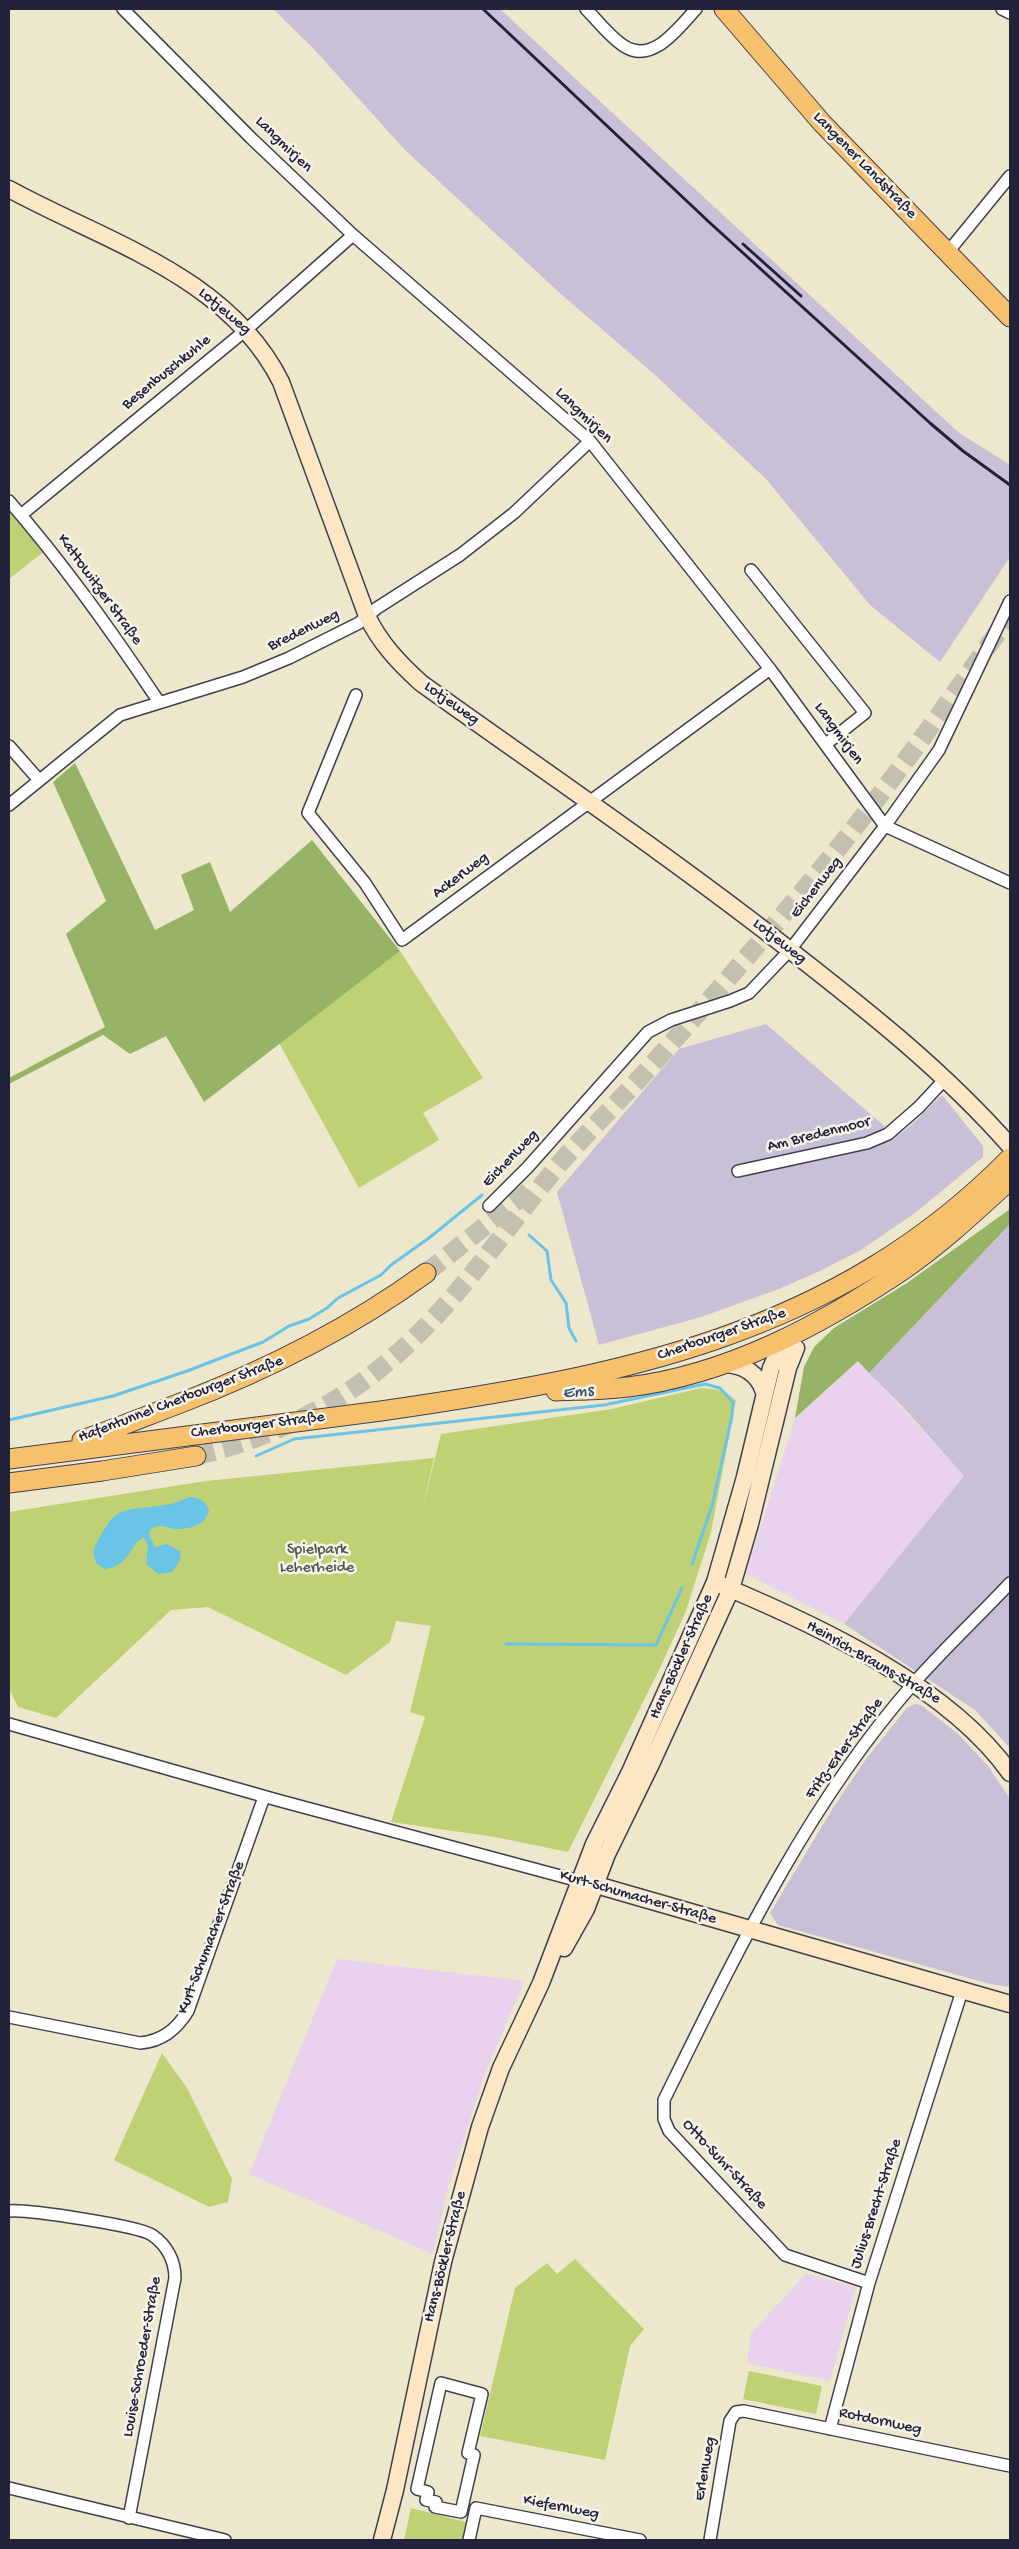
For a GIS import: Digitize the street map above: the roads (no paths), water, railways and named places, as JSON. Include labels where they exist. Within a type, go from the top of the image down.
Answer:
[{"type":"main road","name":"Langener Landstraße","points":[[724,9],[822,123],[1010,316]]},
{"type":"main road","name":"Cherbourger Straße","points":[[507,1393],[668,1354],[766,1322],[813,1301],[858,1277],[900,1250],[960,1204],[1010,1158]]},
{"type":"main road","name":"Cherbourger Straße","points":[[9,1459],[507,1393],[627,1388],[670,1380],[725,1364],[785,1338],[825,1317],[904,1269],[1001,1194],[1010,1180]]},
{"type":"main road","name":"Hafentunnel Cherbourger Straße","points":[[33,1455],[113,1430],[268,1368],[363,1316],[426,1273]]},
{"type":"main road","points":[[766,1322],[780,1330],[785,1338],[797,1316],[813,1301]]},
{"type":"main road","points":[[9,1483],[102,1472],[196,1456]]},
{"type":"street","name":"Langmirjen","points":[[123,9],[251,138],[353,235],[590,441],[770,668],[885,826],[1010,883]]},
{"type":"street","points":[[586,9],[626,48],[639,50],[654,48],[662,44],[696,9]]},
{"type":"street","points":[[1002,9],[1010,13]]},
{"type":"street","points":[[948,252],[1010,176]]},
{"type":"street","name":"Lotjeweg","points":[[9,189],[155,261],[223,308],[247,329],[262,348],[281,382],[367,616],[381,642],[421,683],[589,800],[739,910],[878,1018],[945,1079],[1010,1146]]},
{"type":"street","name":"Besenbuschkuhle","points":[[21,514],[247,329],[353,235]]},
{"type":"street","name":"Bredenweg","points":[[9,805],[120,715],[159,702],[226,684],[324,641],[367,616],[460,555],[514,513],[590,441]]},
{"type":"street","name":"Kattowitzer Straße","points":[[9,501],[50,548],[103,620],[159,702]]},
{"type":"street","points":[[751,570],[864,713],[826,744]]},
{"type":"street","name":"Eichenweg","points":[[488,1206],[528,1167],[648,1032],[671,1020],[749,993],[790,950],[885,826],[938,750],[1010,601]]},
{"type":"street","name":"Ackerweg","points":[[356,695],[308,813],[365,883],[402,940],[770,668]]},
{"type":"street","points":[[9,746],[39,780]]},
{"type":"street","name":"Am Bredenmoor","points":[[738,1171],[867,1144],[888,1134],[919,1107],[945,1079]]},
{"type":"street","name":"Hans-Böckler-Straße","points":[[382,2540],[395,2490],[432,2311],[462,2188],[501,2068],[541,1983],[576,1895],[587,1883],[607,1854],[651,1764],[731,1589],[792,1356],[809,1329],[825,1317]]},
{"type":"street","points":[[785,1338],[792,1356]]},
{"type":"street","name":"Hans-Böckler-Straße","points":[[587,1883],[594,1844],[630,1772],[715,1582],[738,1501],[764,1392],[771,1368],[785,1338]]},
{"type":"street","points":[[725,1364],[744,1367],[752,1372],[762,1383],[764,1392]]},
{"type":"street","name":"Heinrich-Brauns-Straße","points":[[715,1582],[847,1644],[913,1684],[948,1707],[987,1743],[1010,1773]]},
{"type":"street","name":"Fritz-Erler-Straße","points":[[749,1929],[822,1807],[861,1751],[913,1684],[1010,1584]]},
{"type":"street","name":"Kurt-Schumacher-Straße","points":[[9,1727],[587,1883],[962,1992],[1010,2004]]},
{"type":"street","name":"Kurt-Schumacher-Straße","points":[[9,2017],[140,2043],[152,2042],[168,2034],[188,2011],[264,1797]]},
{"type":"street","name":"Otto-Suhr-Straße","points":[[749,1929],[664,2100],[664,2119],[669,2132],[785,2255],[869,2283]]},
{"type":"street","name":"Julius-Brecht-Straße","points":[[830,2428],[869,2283],[962,1992]]},
{"type":"street","name":"Louise-Schroeder-Straße","points":[[9,2211],[138,2228],[161,2242],[175,2266],[175,2278],[129,2518]]},
{"type":"street","points":[[441,2383],[471,2391],[482,2394],[468,2453],[474,2455],[461,2512],[435,2507],[436,2502],[426,2500],[428,2492],[417,2489],[441,2383]]},
{"type":"street","name":"Rotdornweg","points":[[744,2411],[1010,2466]]},
{"type":"street","name":"Erlenweg","points":[[710,2540],[730,2421],[736,2412],[744,2411]]},
{"type":"street","points":[[9,2488],[225,2540]]},
{"type":"street","name":"Kiefernweg","points":[[469,2540],[476,2508],[640,2540]]},
{"type":"water","points":[[192,1497],[201,1500],[207,1505],[209,1511],[204,1521],[187,1528],[177,1529],[157,1526],[150,1530],[149,1535],[155,1547],[167,1544],[181,1552],[180,1560],[172,1572],[158,1574],[146,1564],[148,1547],[144,1537],[135,1544],[124,1560],[112,1568],[104,1569],[96,1563],[93,1551],[108,1523],[115,1516],[130,1509],[173,1503]]},
{"type":"waterway","points":[[9,1420],[113,1396],[187,1371],[263,1342],[289,1326],[309,1319],[327,1308],[338,1298],[381,1275],[391,1265],[429,1238],[482,1195]]},
{"type":"waterway","points":[[529,1235],[547,1251],[551,1280],[566,1303],[569,1328],[576,1341]]},
{"type":"waterway","name":"Ems","points":[[256,1456],[294,1439],[604,1405],[705,1384],[720,1388],[733,1402],[732,1416],[712,1506],[692,1564]]},
{"type":"waterway","name":"Ems","points":[[506,1644],[656,1645],[682,1588]]},
{"type":"tunnel","points":[[196,1456],[245,1442],[314,1412],[378,1370],[431,1321],[455,1295],[567,1155],[663,1052],[752,951],[843,843],[940,714],[1010,615]]},
{"type":"tunnel","points":[[426,1273],[529,1191]]},
{"type":"railway","points":[[483,9],[709,222],[930,423],[963,451],[1010,485]]},
{"type":"railway","points":[[743,244],[801,296]]},
{"type":"park label","name":"Spielpark Leherheide","points":[[317,1560]]}]
